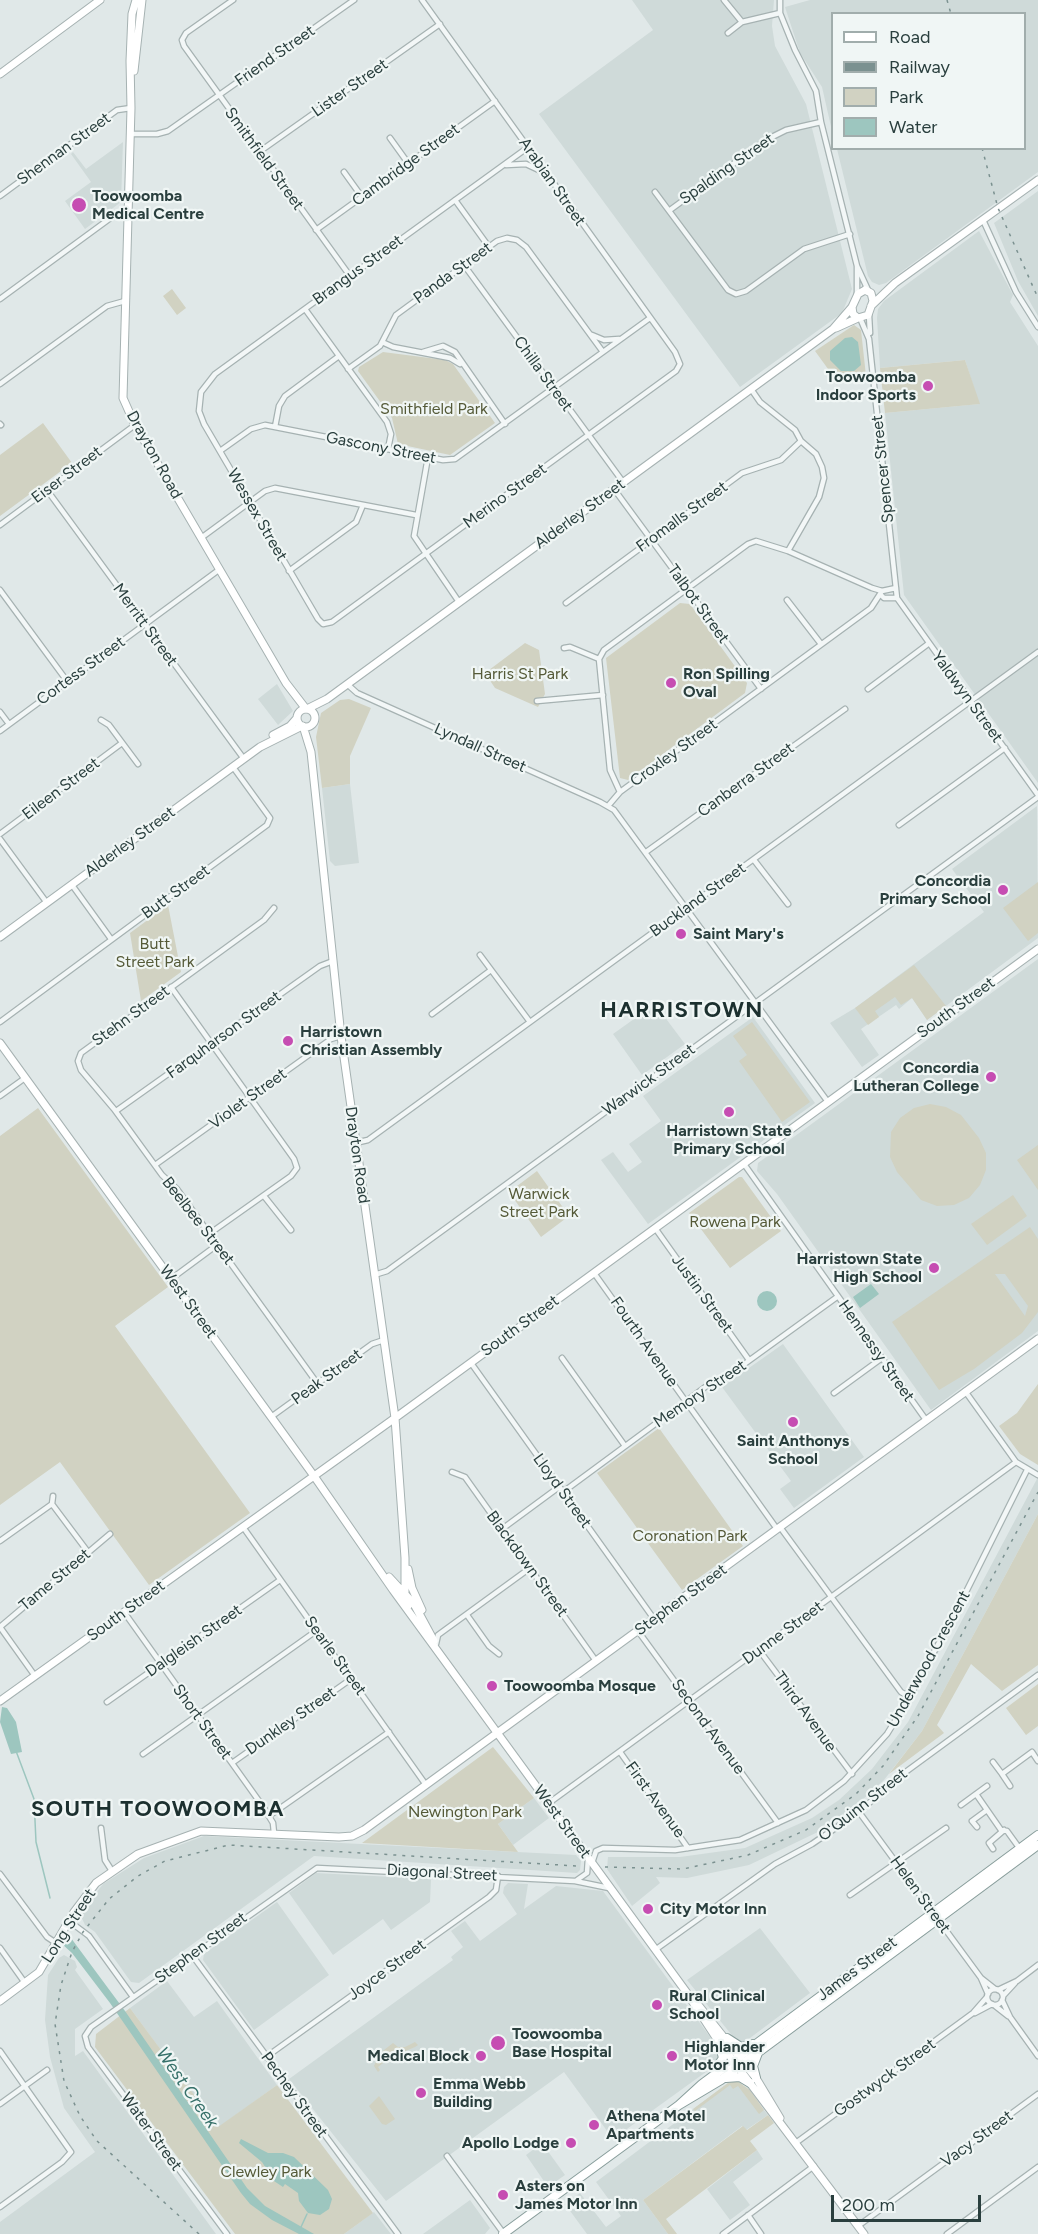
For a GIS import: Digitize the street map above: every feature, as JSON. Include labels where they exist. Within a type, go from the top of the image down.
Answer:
[{"type":"highway","name":"James Street","points":[[504,2234],[679,2105],[705,2082],[759,2047],[935,1916],[1038,1835]]},
{"type":"highway","name":"James Street","points":[[935,1916],[1038,1845]]},
{"type":"highway","points":[[705,2082],[722,2062],[723,2040],[741,2047],[759,2047],[753,2064],[753,2081],[737,2076],[721,2080]]},
{"type":"highway","name":"James Street","points":[[679,2105],[721,2080],[739,2061]]},
{"type":"street","points":[[0,74],[100,0]]},
{"type":"street","name":"Smithfield Street","points":[[233,0],[186,33],[182,40],[184,46],[350,276]]},
{"type":"street","name":"Friend Street","points":[[130,134],[165,133],[354,0]]},
{"type":"street","name":"Arabian Street","points":[[422,0],[679,357],[680,364]]},
{"type":"street","points":[[724,0],[742,22]]},
{"type":"street","points":[[780,0],[780,13],[795,50],[816,91],[821,122],[850,234],[857,266],[857,295],[852,308],[853,314],[859,318],[870,310],[895,283]]},
{"type":"street","name":"Drayton Road","points":[[137,1],[131,19],[132,85],[123,398],[135,424],[290,689],[313,720],[311,752],[341,1036],[395,1418],[405,1558]]},
{"type":"street","points":[[728,33],[742,22],[780,13]]},
{"type":"street","name":"Lister Street","points":[[259,152],[440,24]]},
{"type":"street","name":"Cambridge Street","points":[[316,230],[495,101]]},
{"type":"street","name":"Shennan Street","points":[[0,196],[117,110],[131,108]]},
{"type":"street","name":"Spalding Street","points":[[670,210],[766,140],[786,130],[821,122]]},
{"type":"street","points":[[390,138],[408,163]]},
{"type":"street","name":"Brangus Street","points":[[199,401],[203,388],[212,377],[527,148]]},
{"type":"street","points":[[498,169],[522,164],[537,168],[546,174]]},
{"type":"street","points":[[344,172],[363,197]]},
{"type":"street","points":[[857,295],[862,291],[880,291],[895,283],[1038,180]]},
{"type":"street","points":[[655,192],[728,291],[736,294],[746,291],[804,249],[850,234]]},
{"type":"street","points":[[455,200],[489,247]]},
{"type":"street","points":[[0,299],[116,214],[128,212]]},
{"type":"street","points":[[984,220],[1017,292],[1038,327]]},
{"type":"street","name":"Panda Street","points":[[348,369],[382,342],[394,317],[489,247],[507,238],[523,244],[603,352]]},
{"type":"street","name":"Chilla Street","points":[[464,265],[623,482]]},
{"type":"street","points":[[857,266],[874,297],[870,310]]},
{"type":"street","points":[[0,384],[106,306],[125,301]]},
{"type":"street","name":"Alderley Street","points":[[0,937],[244,759],[306,709],[327,699],[833,329],[852,308]]},
{"type":"street","points":[[305,309],[389,426],[391,434],[388,449]]},
{"type":"street","name":"Spencer Street","points":[[870,310],[869,339],[897,598]]},
{"type":"street","name":"Gascony Street","points":[[220,451],[254,427],[275,427],[428,457],[447,460],[458,458],[650,318]]},
{"type":"street","name":"Spencer Street","points":[[859,318],[869,339]]},
{"type":"street","name":"Alderley Street","points":[[833,329],[859,318]]},
{"type":"street","points":[[588,332],[604,340],[623,338]]},
{"type":"street","points":[[382,342],[393,347],[450,358],[464,368]]},
{"type":"street","points":[[423,352],[446,347],[455,352],[505,424]]},
{"type":"street","points":[[275,427],[279,406],[285,396],[339,356]]},
{"type":"street","name":"Merino Street","points":[[326,624],[676,371],[680,364]]},
{"type":"street","points":[[751,389],[767,408],[795,430],[801,441],[816,454],[824,478],[819,497],[788,551]]},
{"type":"street","name":"Wessex Street","points":[[199,401],[201,420],[318,619],[326,624]]},
{"type":"street","name":"Eiser Street","points":[[0,525],[135,424]]},
{"type":"street","name":"Fromalls Street","points":[[566,603],[742,473],[781,460],[801,441]]},
{"type":"street","points":[[428,457],[414,536],[459,602]]},
{"type":"street","points":[[201,538],[265,491],[278,488],[416,515]]},
{"type":"street","name":"Talbot Street","points":[[615,489],[761,689]]},
{"type":"street","name":"Merritt Street","points":[[47,490],[244,759]]},
{"type":"street","points":[[289,571],[356,522],[363,505]]},
{"type":"street","points":[[620,792],[610,770],[599,659],[604,650],[748,544],[765,541],[897,598]]},
{"type":"street","name":"Cortess Street","points":[[0,731],[220,569]]},
{"type":"street","points":[[882,593],[896,588]]},
{"type":"street","points":[[0,590],[67,681]]},
{"type":"street","name":"Croxley Street","points":[[608,806],[620,792],[871,608],[882,593]]},
{"type":"street","name":"Yaldwyn Street","points":[[897,598],[1038,796]]},
{"type":"street","points":[[787,600],[821,644]]},
{"type":"street","points":[[868,689],[928,644]]},
{"type":"street","points":[[564,648],[570,647],[599,659]]},
{"type":"street","name":"Buckland Street","points":[[355,1143],[368,1140],[1038,652]]},
{"type":"street","name":"Lyndall Street","points":[[347,684],[365,697],[614,810],[828,1102]]},
{"type":"street","name":"Drayton Road","points":[[290,689],[311,752]]},
{"type":"street","points":[[537,701],[603,695]]},
{"type":"street","name":"Alderley Street","points":[[260,747],[313,720],[327,699]]},
{"type":"street","name":"Canberra Street","points":[[646,852],[845,709]]},
{"type":"street","points":[[0,712],[9,724]]},
{"type":"street","points":[[101,720],[109,726],[138,764]]},
{"type":"street","name":"Eileen Street","points":[[0,834],[122,743]]},
{"type":"street","points":[[899,825],[1005,748]]},
{"type":"street","name":"Butt Street","points":[[0,1022],[267,825],[270,818],[233,767]]},
{"type":"street","name":"Warwick Street","points":[[374,1275],[387,1271],[1038,796]]},
{"type":"street","points":[[0,839],[47,903]]},
{"type":"street","points":[[754,860],[788,904]]},
{"type":"street","points":[[72,885],[111,939]]},
{"type":"street","name":"Stehn Street","points":[[78,1061],[81,1053],[264,920],[274,908]]},
{"type":"street","name":"South Street","points":[[1,1701],[395,1418],[1038,949]]},
{"type":"street","points":[[480,955],[530,1022]]},
{"type":"street","name":"Farquharson Street","points":[[116,1111],[320,966],[333,961]]},
{"type":"street","points":[[432,1014],[491,970]]},
{"type":"street","points":[[171,987],[294,1159],[297,1168],[264,1196],[209,1234]]},
{"type":"street","name":"Violet Street","points":[[155,1165],[331,1039],[341,1036]]},
{"type":"street","name":"West Street","points":[[0,1044],[376,1562]]},
{"type":"street","name":"Beelbee Street","points":[[78,1061],[81,1070],[116,1111],[209,1234],[317,1383]]},
{"type":"street","points":[[0,1096],[25,1078]]},
{"type":"street","name":"Hennessy Street","points":[[744,1164],[926,1420]]},
{"type":"street","points":[[264,1196],[291,1230]]},
{"type":"street","name":"Justin Street","points":[[655,1228],[749,1360]]},
{"type":"street","points":[[171,1278],[217,1245]]},
{"type":"street","name":"Fourth Avenue","points":[[594,1273],[901,1692],[910,1697]]},
{"type":"street","name":"Memory Street","points":[[563,1492],[686,1401],[749,1360],[837,1297]]},
{"type":"street","name":"Stephen Street","points":[[352,1836],[364,1830],[497,1734],[1038,1339]]},
{"type":"street","name":"Peak Street","points":[[271,1417],[372,1344],[384,1340]]},
{"type":"street","points":[[562,1358],[625,1446]]},
{"type":"street","points":[[834,1393],[882,1358]]},
{"type":"street","name":"Lloyd Street","points":[[471,1362],[654,1619]]},
{"type":"street","points":[[965,1391],[1016,1462],[1038,1475]]},
{"type":"street","name":"Dunne Street","points":[[549,1803],[1016,1462]]},
{"type":"street","name":"Underwood Crescent","points":[[590,1860],[596,1851],[611,1848],[688,1848],[740,1840],[806,1810],[852,1774],[887,1734],[910,1697],[958,1608],[1027,1470]]},
{"type":"street","name":"Blackdown Street","points":[[452,1472],[465,1477],[596,1661]]},
{"type":"street","points":[[502,1529],[559,1487]]},
{"type":"street","points":[[53,1496],[52,1504],[88,1552]]},
{"type":"street","points":[[0,1541],[52,1504]]},
{"type":"street","name":"Searle Street","points":[[243,1527],[426,1785]]},
{"type":"street","name":"Tame Street","points":[[0,1627],[110,1534]]},
{"type":"street","points":[[405,1558],[407,1605],[428,1633],[438,1635],[530,1568]]},
{"type":"street","points":[[405,1558],[412,1588],[428,1633]]},
{"type":"street","points":[[376,1562],[405,1593],[425,1620]]},
{"type":"street","points":[[376,1562],[428,1633]]},
{"type":"street","name":"Dalgleish Street","points":[[107,1702],[280,1580]]},
{"type":"street","name":"Short Street","points":[[124,1612],[269,1816],[273,1833]]},
{"type":"street","points":[[467,1615],[486,1642],[499,1654]]},
{"type":"street","points":[[0,1627],[35,1677]]},
{"type":"street","points":[[143,1754],[316,1631]]},
{"type":"street","name":"Second Avenue","points":[[638,1631],[777,1823]]},
{"type":"street","name":"West Street","points":[[428,1633],[497,1734],[864,2234]]},
{"type":"street","points":[[437,1647],[438,1635]]},
{"type":"street","name":"Third Avenue","points":[[759,1650],[852,1774]]},
{"type":"street","name":"O'Quinn Street","points":[[655,1950],[775,1864],[812,1844],[859,1812],[903,1773],[1038,1675]]},
{"type":"street","name":"Dunkley Street","points":[[232,1762],[351,1679]]},
{"type":"street","points":[[269,1816],[389,1732]]},
{"type":"street","name":"First Avenue","points":[[620,1752],[688,1848]]},
{"type":"street","points":[[1002,1774],[1032,1752],[1038,1761]]},
{"type":"street","points":[[993,1762],[1010,1786]]},
{"type":"street","points":[[961,1805],[987,1786]]},
{"type":"street","points":[[976,1794],[1020,1849]]},
{"type":"street","points":[[977,1827],[972,1821],[987,1810]]},
{"type":"street","name":"Helen Street","points":[[859,1812],[981,1978],[993,2004]]},
{"type":"street","points":[[101,1828],[105,1860],[112,1871]]},
{"type":"street","points":[[850,1895],[898,1864],[946,1828]]},
{"type":"street","points":[[993,1849],[989,1843],[1004,1830]]},
{"type":"street","name":"Long Street","points":[[0,2001],[39,1972],[85,1896],[112,1871],[138,1854],[201,1831],[352,1836]]},
{"type":"street","points":[[575,1881],[587,1874],[590,1860]]},
{"type":"street","name":"Diagonal Street","points":[[310,1870],[328,1867],[498,1876],[575,1881],[609,1888]]},
{"type":"street","name":"Stephen Street","points":[[91,2027],[310,1870]]},
{"type":"street","points":[[0,1874],[47,1937],[56,1943]]},
{"type":"street","name":"Joyce Street","points":[[266,2057],[489,1897],[496,1890],[498,1876]]},
{"type":"street","points":[[69,1921],[89,1936],[133,1997]]},
{"type":"street","points":[[0,1948],[25,1983]]},
{"type":"street","name":"Pechey Street","points":[[192,1955],[398,2234]]},
{"type":"street","points":[[1038,1965],[1017,1981],[1002,1998],[1010,2017],[1038,2056]]},
{"type":"street","name":"Helen Street","points":[[981,1978],[996,1989],[1002,1998]]},
{"type":"street","points":[[996,1989],[1017,1981]]},
{"type":"street","name":"Gostwyck Street","points":[[972,2013],[987,1995],[996,1989]]},
{"type":"street","name":"Gostwyck Street","points":[[797,2142],[972,2013],[1002,1998]]},
{"type":"street","points":[[993,2004],[1010,2017]]},
{"type":"street","name":"Water Street","points":[[91,2027],[85,2036],[88,2047],[227,2234]]},
{"type":"street","points":[[0,2051],[69,2146],[70,2154],[0,2207]]},
{"type":"street","points":[[0,2104],[47,2070]]},
{"type":"street","name":"Vacy Street","points":[[858,2226],[1038,2095]]},
{"type":"street","points":[[447,2156],[504,2234]]},
{"type":"street","points":[[723,2234],[814,2166]]},
{"type":"street","points":[[946,2234],[1038,2167]]},
{"type":"street","points":[[748,2215],[761,2234]]},
{"type":"shaded area","points":[[632,0],[774,0],[772,26],[775,46],[806,104],[852,289],[842,313],[740,387],[539,114],[653,30]]},
{"type":"shaded area","points":[[810,0],[1038,0],[1038,172],[886,283],[879,285],[872,282],[868,276],[837,150],[1026,150],[1026,12],[831,12],[831,127],[822,87],[800,53],[785,7]]},
{"type":"shaded area","points":[[123,142],[121,202],[85,229],[65,201],[91,182],[71,154],[73,152],[86,169]]},
{"type":"shaded area","points":[[1038,191],[1038,316],[1018,281],[994,223]]},
{"type":"shaded area","points":[[979,231],[1013,295],[1010,302],[1038,346],[1038,783],[904,595],[885,413],[979,404],[965,360],[880,368],[878,309],[884,301]]},
{"type":"shaded area","points":[[277,684],[293,711],[278,725],[258,699]]},
{"type":"shaded area","points":[[350,784],[359,863],[335,866],[330,861],[322,788]]},
{"type":"shaded area","points":[[1037,806],[1038,938],[927,1020],[912,998],[899,1009],[896,1005],[861,1029],[879,1055],[862,1067],[830,1023],[855,1008],[984,912],[952,869]]},
{"type":"shaded area","name":"Harristown State High School","points":[[1038,959],[1038,1331],[931,1410],[777,1194],[757,1171],[758,1163]]},
{"type":"shaded area","points":[[655,1004],[685,1044],[642,1075],[613,1034]]},
{"type":"shaded area","name":"Harristown State Primary School","points":[[753,1017],[815,1103],[648,1224],[601,1160],[613,1152],[628,1172],[642,1162],[629,1144],[661,1121],[643,1096]]},
{"type":"shaded area","name":"Saint Anthonys School","points":[[783,1344],[864,1457],[794,1508],[780,1489],[791,1481],[722,1387]]},
{"type":"shaded area","points":[[1038,1477],[1038,1514],[922,1731],[884,1780],[848,1813],[820,1831],[749,1865],[687,1878],[656,1877],[660,1883],[632,1906],[607,1869],[608,1857],[680,1857],[745,1848],[812,1818],[839,1800],[872,1769],[908,1722]]},
{"type":"shaded area","points":[[534,1798],[549,1818],[513,1845],[498,1824]]},
{"type":"shaded area","points":[[204,1836],[576,1855],[581,1861],[580,1870],[577,1873],[314,1856],[139,1983],[131,1982],[95,1932],[85,1925],[80,1914],[103,1884],[144,1858]]},
{"type":"shaded area","points":[[316,1873],[431,1879],[430,1902],[391,1930],[383,1919],[333,1955],[289,1893]]},
{"type":"shaded area","name":"Toowoomba Base Hospital","points":[[508,1883],[528,1884],[524,1909],[556,1886],[603,1891],[716,2045],[718,2058],[710,2069],[613,2139],[564,2072],[386,2201],[289,2079],[453,1960],[451,1957],[463,1947],[451,1931],[465,1921],[480,1941],[517,1914],[503,1893]]},
{"type":"shaded area","points":[[277,1902],[329,1975],[254,2030],[203,1960],[204,1954]]},
{"type":"shaded area","points":[[760,1928],[810,1993],[746,2041],[740,2041],[735,2039],[687,1980]]},
{"type":"shaded area","points":[[64,1955],[75,1961],[77,1967],[75,1970],[103,2009],[75,2029],[75,2056],[83,2051],[216,2234],[0,2234],[0,2222],[95,2152],[64,2108],[50,2057],[45,2020],[48,1975],[59,1958]]},
{"type":"shaded area","points":[[167,1981],[194,2017],[217,2001],[277,2085],[218,2128],[130,2008]]},
{"type":"shaded area","points":[[740,2082],[768,2115],[746,2130],[742,2126],[643,2200],[668,2234],[587,2234],[565,2204],[580,2193],[606,2227],[621,2216],[596,2182],[728,2083]]},
{"type":"shaded area","points":[[542,2143],[565,2175],[548,2187],[526,2155]]},
{"type":"shaded area","points":[[757,2150],[763,2159],[733,2182],[750,2205],[730,2220],[707,2189]]},
{"type":"shaded area","points":[[470,2200],[490,2228],[485,2234],[423,2234]]},
{"type":"shaded area","points":[[374,2212],[391,2234],[344,2234]]},
{"type":"green space","points":[[172,289],[186,308],[177,315],[163,296]]},
{"type":"green space","points":[[854,325],[861,330],[866,376],[836,380],[815,351]]},
{"type":"green space","name":"Smithfield Park","points":[[383,352],[445,360],[453,364],[495,423],[450,455],[398,444],[392,418],[358,371],[359,367]]},
{"type":"green space","name":"Toowoomba Indoor Sports","points":[[965,360],[980,404],[885,413],[880,368]]},
{"type":"green space","points":[[43,423],[72,463],[0,516],[0,455]]},
{"type":"green space","points":[[680,603],[690,604],[747,683],[745,693],[628,780],[620,778],[606,658]]},
{"type":"green space","name":"Harris St Park","points":[[525,643],[539,650],[545,694],[538,707],[495,688],[485,673]]},
{"type":"green space","points":[[349,699],[371,708],[350,756],[350,784],[322,788],[316,737],[321,713],[340,700]]},
{"type":"green space","points":[[1038,882],[1038,933],[1028,941],[1003,908]]},
{"type":"green space","name":"Butt Street Park","points":[[168,905],[181,972],[141,1001],[130,933]]},
{"type":"green space","points":[[914,965],[946,1006],[927,1020],[912,998],[901,1005],[895,997],[875,1011],[879,1017],[868,1025],[855,1008]]},
{"type":"green space","points":[[752,1022],[810,1102],[782,1122],[739,1061],[747,1055],[733,1036]]},
{"type":"green space","points":[[930,1104],[946,1107],[961,1115],[979,1138],[986,1153],[986,1170],[980,1185],[969,1198],[954,1205],[937,1206],[921,1200],[897,1172],[890,1157],[891,1132],[900,1118],[914,1108]]},
{"type":"green space","points":[[38,1108],[168,1287],[115,1326],[250,1513],[149,1585],[60,1462],[0,1505],[0,1136]]},
{"type":"green space","points":[[1038,1145],[1038,1190],[1017,1160]]},
{"type":"green space","name":"Warwick Street Park","points":[[537,1171],[569,1216],[541,1237],[509,1192]]},
{"type":"green space","name":"Rowena Park","points":[[742,1177],[781,1231],[730,1268],[689,1213]]},
{"type":"green space","points":[[1013,1195],[1027,1216],[987,1245],[971,1224]]},
{"type":"green space","points":[[1030,1227],[1038,1239],[1038,1312],[1022,1333],[974,1369],[939,1390],[892,1322]],"holes":[[[995,1274],[1005,1274],[1028,1306],[1025,1316]]]},
{"type":"green space","points":[[1038,1384],[1038,1465],[1020,1454],[999,1426],[1017,1413]]},
{"type":"green space","name":"Coronation Park","points":[[659,1428],[743,1546],[682,1590],[597,1473]]},
{"type":"green space","points":[[1038,1514],[1038,1665],[1002,1691],[971,1664],[937,1725],[944,1733],[889,1774],[922,1731]]},
{"type":"green space","points":[[1038,1684],[1038,1726],[1026,1735],[1006,1708]]},
{"type":"green space","name":"Newington Park","points":[[493,1747],[534,1798],[498,1824],[518,1852],[362,1843]]},
{"type":"green space","name":"Clewley Park","points":[[130,2008],[218,2127],[277,2085],[373,2213],[344,2234],[235,2234],[95,2047],[96,2034]]},
{"type":"green space","points":[[415,2042],[418,2045],[415,2047],[403,2052],[398,2050],[391,2054],[392,2056],[378,2067],[380,2070],[378,2072],[374,2066],[379,2054],[393,2043],[398,2047],[405,2047]]},
{"type":"green space","points":[[737,2081],[750,2090],[764,2110],[759,2114],[738,2086],[733,2089],[730,2085],[695,2111],[693,2109],[728,2083]]},
{"type":"green space","points":[[379,2096],[395,2119],[386,2125],[382,2124],[369,2106]]},
{"type":"green space","points":[[768,2115],[774,2123],[750,2141],[757,2150],[666,2219],[677,2234],[668,2234],[643,2200],[743,2126],[747,2130]]},
{"type":"water","points":[[852,337],[858,342],[861,365],[854,371],[841,371],[830,360],[830,351],[845,338]]},
{"type":"water","points":[[871,1284],[879,1294],[860,1308],[853,1297]]},
{"type":"water","points":[[767,1291],[774,1294],[777,1301],[774,1308],[767,1311],[760,1308],[757,1301],[760,1294]]},
{"type":"water","points":[[2,1707],[7,1708],[16,1722],[22,1752],[11,1754],[0,1722]]},
{"type":"water","points":[[68,1934],[125,2011],[247,2188],[265,2206],[314,2234],[299,2234],[272,2220],[250,2204],[110,2003],[72,1953],[62,1944]]},
{"type":"water","points":[[241,2139],[268,2153],[283,2153],[294,2157],[328,2190],[332,2199],[329,2209],[320,2215],[308,2213],[299,2201],[298,2193],[285,2184],[283,2187],[274,2181],[262,2162],[239,2143]]},
{"type":"waterway","name":"West Creek","points":[[16,1751],[34,1799],[36,1842],[50,1898]]},
{"type":"waterway","points":[[301,2227],[307,2214]]},
{"type":"railway","points":[[947,0],[950,12]]},
{"type":"railway","points":[[983,150],[998,208],[1038,298]]},
{"type":"railway","points":[[605,1867],[683,1869],[748,1855],[806,1830],[856,1794],[883,1766],[918,1716],[1038,1492]]},
{"type":"railway","points":[[199,2234],[97,2141],[80,2116],[64,2081],[55,2024],[61,1985],[72,1952],[83,1932],[109,1899],[138,1876],[165,1861],[229,1845],[577,1866]]},
{"type":"place","name":"Toowoomba Medical Centre","points":[[79,205]]},
{"type":"place","name":"Toowoomba Indoor Sports","points":[[928,386]]},
{"type":"place","name":"Ron Spilling Oval","points":[[671,683]]},
{"type":"place","name":"Concordia Primary School","points":[[1003,890]]},
{"type":"place","name":"Saint Mary's","points":[[681,934]]},
{"type":"place","name":"Harristown Christian Assembly","points":[[288,1041]]},
{"type":"place","name":"Concordia Lutheran College","points":[[991,1077]]},
{"type":"place","name":"Harristown State Primary School","points":[[729,1112]]},
{"type":"place","name":"Harristown State High School","points":[[934,1268]]},
{"type":"place","name":"Saint Anthonys School","points":[[793,1422]]},
{"type":"place","name":"Toowoomba Mosque","points":[[492,1686]]},
{"type":"place","name":"City Motor Inn","points":[[648,1909]]},
{"type":"place","name":"Rural Clinical School","points":[[657,2005]]},
{"type":"place","name":"Toowoomba Base Hospital","points":[[498,2043]]},
{"type":"place","name":"Medical Block","points":[[481,2056]]},
{"type":"place","name":"Highlander Motor Inn","points":[[672,2056]]},
{"type":"place","name":"Emma Webb Building","points":[[421,2093]]},
{"type":"place","name":"Athena Motel Apartments","points":[[594,2125]]},
{"type":"place","name":"Apollo Lodge","points":[[571,2143]]},
{"type":"place","name":"Asters on James Motor Inn","points":[[503,2195]]},
{"type":"district","name":"HARRISTOWN","points":[[682,1011]]},
{"type":"district","name":"SOUTH TOOWOOMBA","points":[[158,1810]]}]
